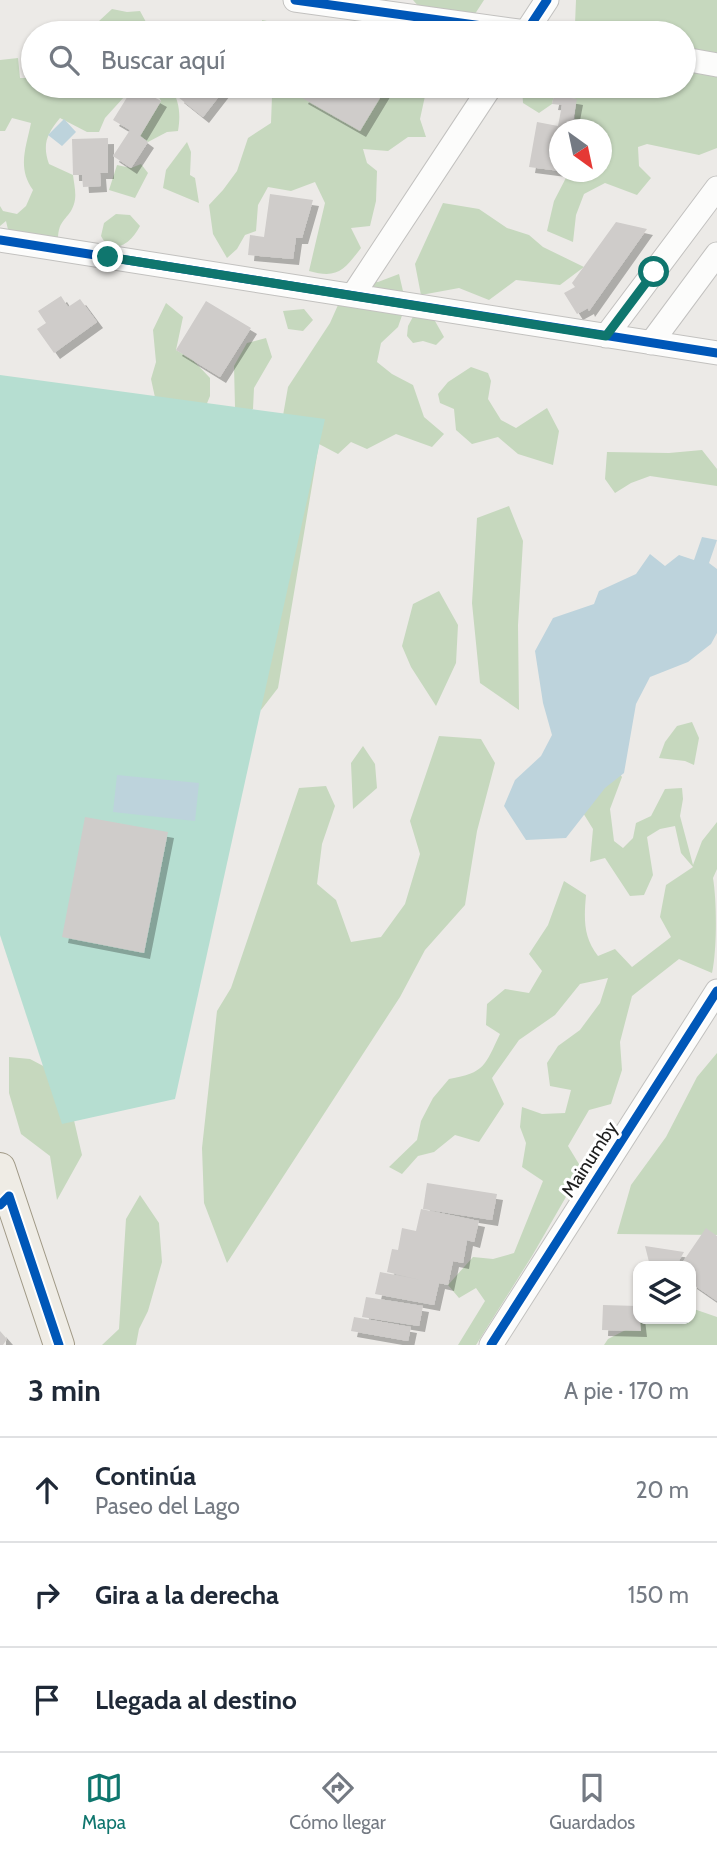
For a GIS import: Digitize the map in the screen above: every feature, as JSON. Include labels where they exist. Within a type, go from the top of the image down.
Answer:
[{"type":"main road","points":[[3,1190],[59,1345]]},
{"type":"street","points":[[295,0],[443,21]]},
{"type":"street","points":[[535,21],[547,0]]},
{"type":"street","points":[[696,61],[717,65]]},
{"type":"street","points":[[353,295],[483,98]]},
{"type":"street","points":[[606,336],[717,188]]},
{"type":"street","points":[[0,240],[717,353]]},
{"type":"street","points":[[651,343],[717,254]]},
{"type":"street","name":"Mainumby","points":[[491,1345],[717,991]]},
{"type":"green space","points":[[413,0],[484,0],[473,17],[455,21],[414,21],[420,8]]},
{"type":"green space","points":[[576,0],[717,0],[717,148],[699,155],[647,144],[638,147],[639,166],[651,178],[637,195],[605,183],[584,194],[576,215],[573,242],[547,231],[554,201],[564,182],[612,182],[612,119],[575,119],[576,99],[570,98],[696,98],[696,21],[575,21]]},
{"type":"green space","points":[[112,9],[140,11],[145,21],[99,21]]},
{"type":"green space","points":[[18,58],[21,98],[123,98],[105,118],[99,132],[87,132],[60,118],[49,134],[46,151],[49,164],[73,175],[75,190],[74,204],[60,227],[58,240],[9,234],[6,221],[0,226],[0,206],[3,211],[17,214],[26,206],[33,190],[24,166],[31,123],[12,118],[5,131],[0,131],[0,60]]},
{"type":"green space","points":[[159,98],[176,98],[179,108],[178,131],[167,132],[148,142],[140,136],[161,101]]},
{"type":"green space","points":[[272,98],[425,98],[420,119],[426,137],[408,137],[388,151],[363,149],[367,163],[377,171],[376,201],[370,226],[351,228],[361,248],[340,271],[327,274],[309,271],[325,203],[315,182],[291,191],[268,187],[258,205],[256,231],[245,235],[237,249],[227,258],[213,234],[209,205],[237,171],[248,138],[271,123]]},
{"type":"green space","points":[[523,98],[553,98],[552,104],[539,113],[523,103]]},
{"type":"green space","points":[[187,142],[191,152],[190,175],[195,178],[199,203],[163,188],[166,170]]},
{"type":"green space","points":[[141,164],[148,173],[135,198],[109,190],[117,165],[131,168]]},
{"type":"green space","points":[[443,203],[479,209],[507,228],[529,235],[543,247],[584,267],[560,285],[516,280],[489,300],[459,288],[421,295],[415,264]]},
{"type":"green space","points":[[116,214],[130,215],[140,226],[127,242],[108,248],[101,236],[104,223]]},
{"type":"green space","points":[[399,274],[406,304],[398,327],[381,343],[377,362],[413,385],[424,417],[444,434],[432,447],[396,434],[367,449],[351,442],[338,454],[319,444],[278,688],[261,710],[240,661],[288,387],[330,323],[350,278],[378,282]]},
{"type":"green space","points":[[166,303],[183,317],[176,350],[192,359],[210,378],[210,396],[201,418],[156,402],[151,379],[156,362],[153,330]]},
{"type":"green space","points":[[304,309],[313,320],[303,331],[288,329],[283,311]]},
{"type":"green space","points":[[415,313],[435,321],[444,337],[436,345],[423,341],[413,343],[407,336],[408,326]]},
{"type":"green space","points":[[266,338],[272,357],[254,388],[253,409],[230,424],[235,407],[234,366],[247,343]]},
{"type":"green space","points":[[471,367],[488,373],[491,381],[488,399],[501,420],[516,428],[547,408],[559,431],[553,465],[518,454],[498,437],[472,444],[456,430],[454,409],[440,403],[438,394],[448,382]]},
{"type":"green space","points":[[0,375],[325,419],[175,1099],[62,1124],[0,935]]},
{"type":"green space","points":[[702,450],[717,469],[717,486],[650,476],[615,493],[605,479],[607,452],[669,453]]},
{"type":"green space","points":[[509,506],[523,541],[518,625],[519,710],[480,683],[472,603],[477,518]]},
{"type":"green space","points":[[439,591],[458,625],[456,663],[436,706],[411,667],[402,646],[413,604]]},
{"type":"green space","points":[[692,722],[699,738],[694,765],[685,761],[659,758],[665,742],[677,726]]},
{"type":"green space","points":[[439,736],[481,739],[495,763],[477,831],[465,905],[425,950],[400,997],[227,1263],[204,1203],[202,1148],[217,1011],[231,988],[299,788],[326,786],[335,806],[322,844],[317,884],[336,900],[351,942],[381,937],[405,904],[420,854],[410,821]]},
{"type":"green space","points":[[363,746],[375,764],[377,788],[353,809],[351,763]]},
{"type":"green space","points":[[615,767],[622,777],[610,809],[614,841],[623,848],[633,838],[636,823],[651,816],[665,789],[682,788],[680,816],[693,865],[702,841],[717,822],[717,869],[713,878],[716,939],[712,973],[679,959],[632,996],[620,1042],[622,1070],[611,1104],[589,1110],[568,1146],[582,1169],[476,1345],[458,1345],[485,1301],[476,1288],[459,1298],[448,1285],[473,1257],[493,1259],[514,1253],[543,1181],[522,1167],[526,1143],[520,1127],[522,1107],[542,1114],[565,1113],[571,1090],[550,1086],[547,1063],[558,1046],[580,1030],[600,1003],[608,978],[580,984],[555,1015],[519,1040],[492,1078],[504,1104],[479,1142],[455,1135],[434,1152],[418,1156],[402,1174],[389,1167],[417,1140],[421,1121],[433,1098],[449,1079],[470,1074],[487,1060],[500,1034],[486,1025],[487,1004],[505,989],[529,993],[542,971],[529,954],[548,925],[564,881],[586,895],[586,927],[598,956],[615,949],[632,967],[671,937],[660,917],[666,885],[693,867],[681,853],[675,826],[660,829],[647,837],[653,875],[644,895],[630,896],[605,858],[590,862],[593,829],[580,808]]},
{"type":"green space","points":[[717,1053],[717,1235],[617,1234],[631,1185],[666,1137],[697,1077]]},
{"type":"green space","points":[[9,1057],[30,1059],[64,1077],[82,1155],[57,1200],[50,1156],[21,1134],[9,1093]]},
{"type":"green space","points":[[140,1195],[159,1223],[162,1262],[136,1345],[102,1345],[119,1329],[126,1219]]},
{"type":"green space","points":[[696,1310],[717,1317],[717,1345],[604,1345],[608,1339],[637,1324],[696,1324]]},
{"type":"water","points":[[64,119],[76,132],[62,146],[48,135]]},
{"type":"water","points":[[702,537],[717,540],[709,563],[717,569],[717,633],[711,644],[688,662],[650,677],[636,704],[624,773],[605,788],[566,838],[526,840],[504,806],[515,780],[541,756],[552,735],[543,703],[535,651],[553,618],[594,604],[599,591],[636,574],[650,554],[665,566],[679,555],[694,560]]},
{"type":"water","points":[[117,775],[199,783],[195,821],[113,812]]},
{"type":"building","points":[[127,98],[156,98],[161,101],[140,136],[148,142],[131,168],[113,156],[130,130],[113,120]]},
{"type":"building","points":[[179,98],[218,98],[203,117]]},
{"type":"building","points":[[302,98],[380,98],[360,131]]},
{"type":"building","points":[[553,98],[577,99],[573,119],[559,119],[562,105],[552,104]]},
{"type":"building","points":[[537,122],[549,124],[549,170],[529,167]]},
{"type":"building","points":[[108,138],[108,173],[100,173],[101,186],[83,187],[82,175],[73,175],[72,139]]},
{"type":"building","points":[[270,194],[313,200],[302,238],[296,238],[293,259],[248,255],[250,235],[264,237]]},
{"type":"building","points":[[616,222],[647,229],[589,311],[588,308],[577,314],[564,293],[575,287],[572,283]]},
{"type":"building","points":[[61,296],[68,307],[80,299],[97,322],[54,353],[37,329],[46,323],[38,311]]},
{"type":"building","points":[[206,301],[251,328],[220,377],[176,350]]},
{"type":"building","points":[[85,817],[168,832],[144,953],[62,937]]},
{"type":"building","points":[[427,1183],[497,1194],[492,1220],[423,1209]]},
{"type":"building","points":[[421,1209],[479,1221],[474,1242],[467,1240],[463,1263],[453,1261],[448,1285],[439,1283],[434,1305],[375,1294],[380,1272],[421,1280],[387,1272],[392,1249],[398,1250],[402,1228],[416,1231]]},
{"type":"building","points":[[706,1228],[717,1236],[717,1301],[696,1286],[696,1261],[683,1261]]},
{"type":"building","points":[[645,1246],[684,1252],[679,1261],[649,1261]]},
{"type":"building","points":[[366,1297],[423,1306],[419,1326],[362,1317]]},
{"type":"building","points":[[603,1305],[633,1306],[633,1324],[640,1324],[641,1331],[602,1330]]},
{"type":"building","points":[[354,1317],[411,1327],[408,1341],[351,1331]]},
{"type":"building","points":[[0,1331],[7,1339],[3,1345],[0,1345]]},
{"type":"cycle path","points":[[295,0],[447,21]]},
{"type":"cycle path","points":[[533,21],[547,0]]},
{"type":"cycle path","points":[[0,240],[717,353]]},
{"type":"cycle path","points":[[491,1345],[717,991]]},
{"type":"cycle path","points":[[0,1205],[9,1196],[59,1345]]},
{"type":"route","points":[[108,257],[606,336],[654,272]]}]
